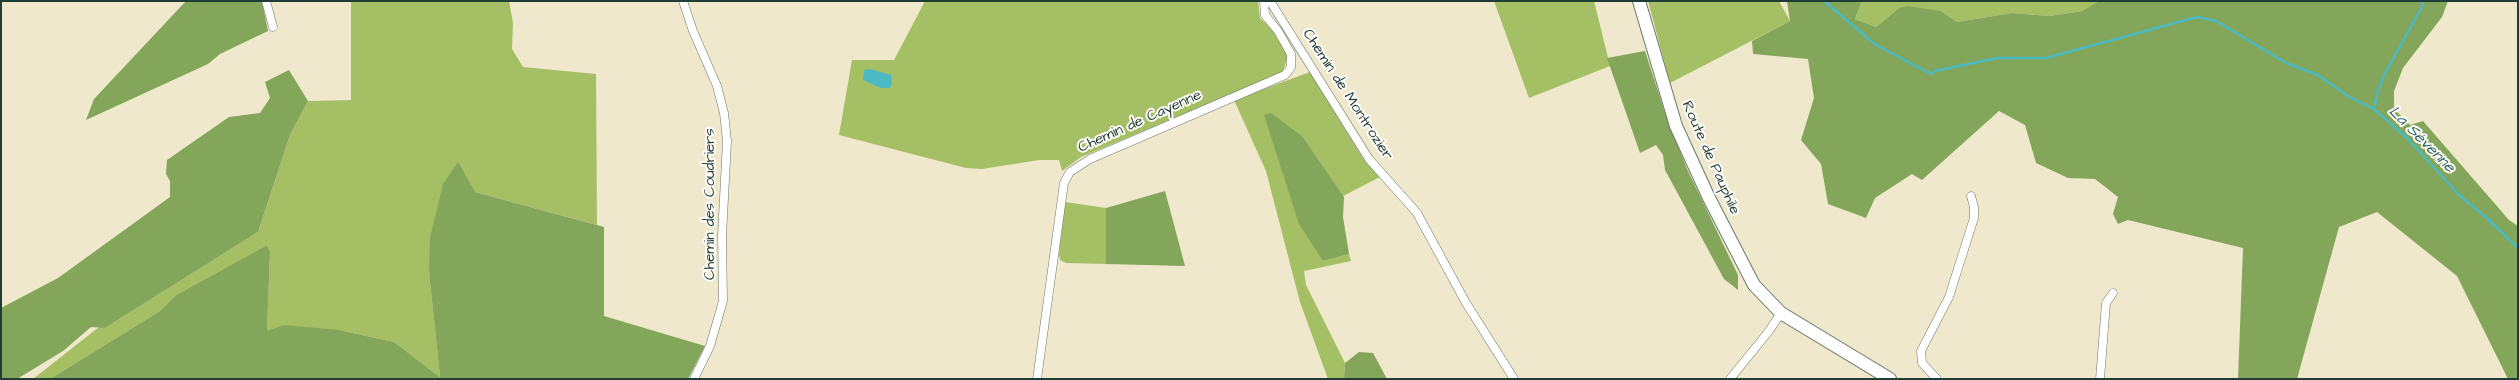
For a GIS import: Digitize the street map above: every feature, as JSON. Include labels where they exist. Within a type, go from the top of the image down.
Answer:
[{"type":"main road","name":"Route de Pauphile","points":[[1639,1],[1664,91],[1687,151],[1744,269],[1764,297],[1781,312],[1890,379]]},
{"type":"street","points":[[266,1],[273,27]]},
{"type":"street","name":"Chemin des Coudriers","points":[[684,1],[693,31],[717,86],[726,125],[727,141],[722,236],[723,301],[710,346],[694,379]]},
{"type":"street","name":"Chemin de Cayenne","points":[[1037,379],[1064,183],[1070,172],[1090,159],[1285,75],[1291,67],[1291,54],[1278,30],[1265,15],[1264,1]]},
{"type":"street","name":"Chemin de Montrozier","points":[[1270,1],[1366,154],[1417,214],[1466,303],[1514,379]]},
{"type":"street","points":[[1937,379],[1922,363],[1921,351],[1949,297],[1974,218],[1971,196]]},
{"type":"street","points":[[2100,379],[2106,303],[2113,293]]},
{"type":"street","points":[[1730,379],[1769,331],[1781,312]]},
{"type":"green space","points":[[186,1],[262,1],[268,31],[220,54],[208,64],[86,120],[94,99]]},
{"type":"green space","points":[[351,1],[509,1],[513,23],[512,49],[523,67],[596,74],[597,225],[475,192],[429,272],[440,377],[394,342],[339,330],[267,331],[270,252],[267,245],[176,295],[160,311],[50,379],[33,379],[99,327],[105,328],[258,232],[290,135],[308,101],[351,100]]},
{"type":"green space","points":[[925,1],[1258,1],[1260,18],[1277,34],[1287,53],[1287,59],[1283,71],[1275,76],[1081,157],[1062,171],[1059,160],[1039,160],[982,169],[966,168],[839,135],[852,60],[894,60]]},
{"type":"green space","points":[[1494,1],[1594,1],[1610,66],[1529,98]]},
{"type":"green space","points":[[1648,1],[1779,1],[1790,21],[1670,83]]},
{"type":"green space","points":[[1787,1],[1862,1],[1855,19],[1876,27],[1899,8],[1907,6],[1941,11],[1957,22],[2012,13],[2049,16],[2082,11],[2099,1],[2448,1],[2442,17],[2403,68],[2394,91],[2394,109],[2410,125],[2423,121],[2509,220],[2518,226],[2518,379],[2508,379],[2457,276],[2377,212],[2339,227],[2297,379],[2238,379],[2243,248],[2128,220],[2118,224],[2113,214],[2118,197],[2095,179],[2068,178],[2036,163],[2025,125],[1999,111],[1922,180],[1912,174],[1875,198],[1866,218],[1828,204],[1821,164],[1801,140],[1814,98],[1808,59],[1753,54],[1752,41],[1790,21]]},
{"type":"green space","points":[[1862,1],[2099,1],[2082,11],[2049,16],[2012,13],[1957,22],[1941,11],[1899,8],[1876,27],[1855,19]]},
{"type":"green space","points":[[1645,51],[1664,110],[1687,169],[1738,275],[1738,290],[1724,279],[1665,170],[1663,155],[1656,145],[1640,153],[1607,58]]},
{"type":"green space","points":[[289,70],[308,101],[290,135],[258,232],[105,328],[91,327],[63,351],[17,379],[1,379],[1,308],[58,278],[170,197],[170,181],[166,174],[167,160],[229,117],[260,113],[270,98],[265,82]]},
{"type":"green space","points":[[1310,72],[1364,160],[1380,177],[1343,196],[1303,137],[1323,261],[1349,254],[1351,261],[1304,271],[1306,285],[1345,363],[1344,379],[1328,379],[1300,302],[1266,171],[1234,100]]},
{"type":"green space","points":[[1271,113],[1303,137],[1344,197],[1343,217],[1349,254],[1323,261],[1299,224],[1264,115]]},
{"type":"green space","points":[[458,162],[475,192],[604,227],[604,316],[705,346],[688,379],[50,379],[160,311],[176,295],[267,245],[270,252],[267,331],[284,325],[339,330],[394,342],[440,377],[429,272],[430,238],[443,184]]},
{"type":"green space","points":[[1165,191],[1185,266],[1106,264],[1106,208]]},
{"type":"green space","points":[[1065,202],[1106,208],[1106,264],[1066,263],[1060,260],[1059,254]]},
{"type":"green space","points":[[1359,352],[1373,353],[1387,379],[1344,379],[1345,363]]},
{"type":"water","points":[[870,69],[891,75],[892,83],[890,88],[881,88],[863,80],[864,70]]},
{"type":"waterway","points":[[1824,1],[1876,45],[1931,74],[1935,71],[1997,58],[2046,58],[2197,17],[2216,21],[2286,63],[2318,75],[2348,96],[2374,109]]},
{"type":"waterway","name":"La Sévenne","points":[[2423,1],[2423,5],[2384,75],[2377,93],[2374,109],[2409,140],[2460,196],[2518,248]]}]
